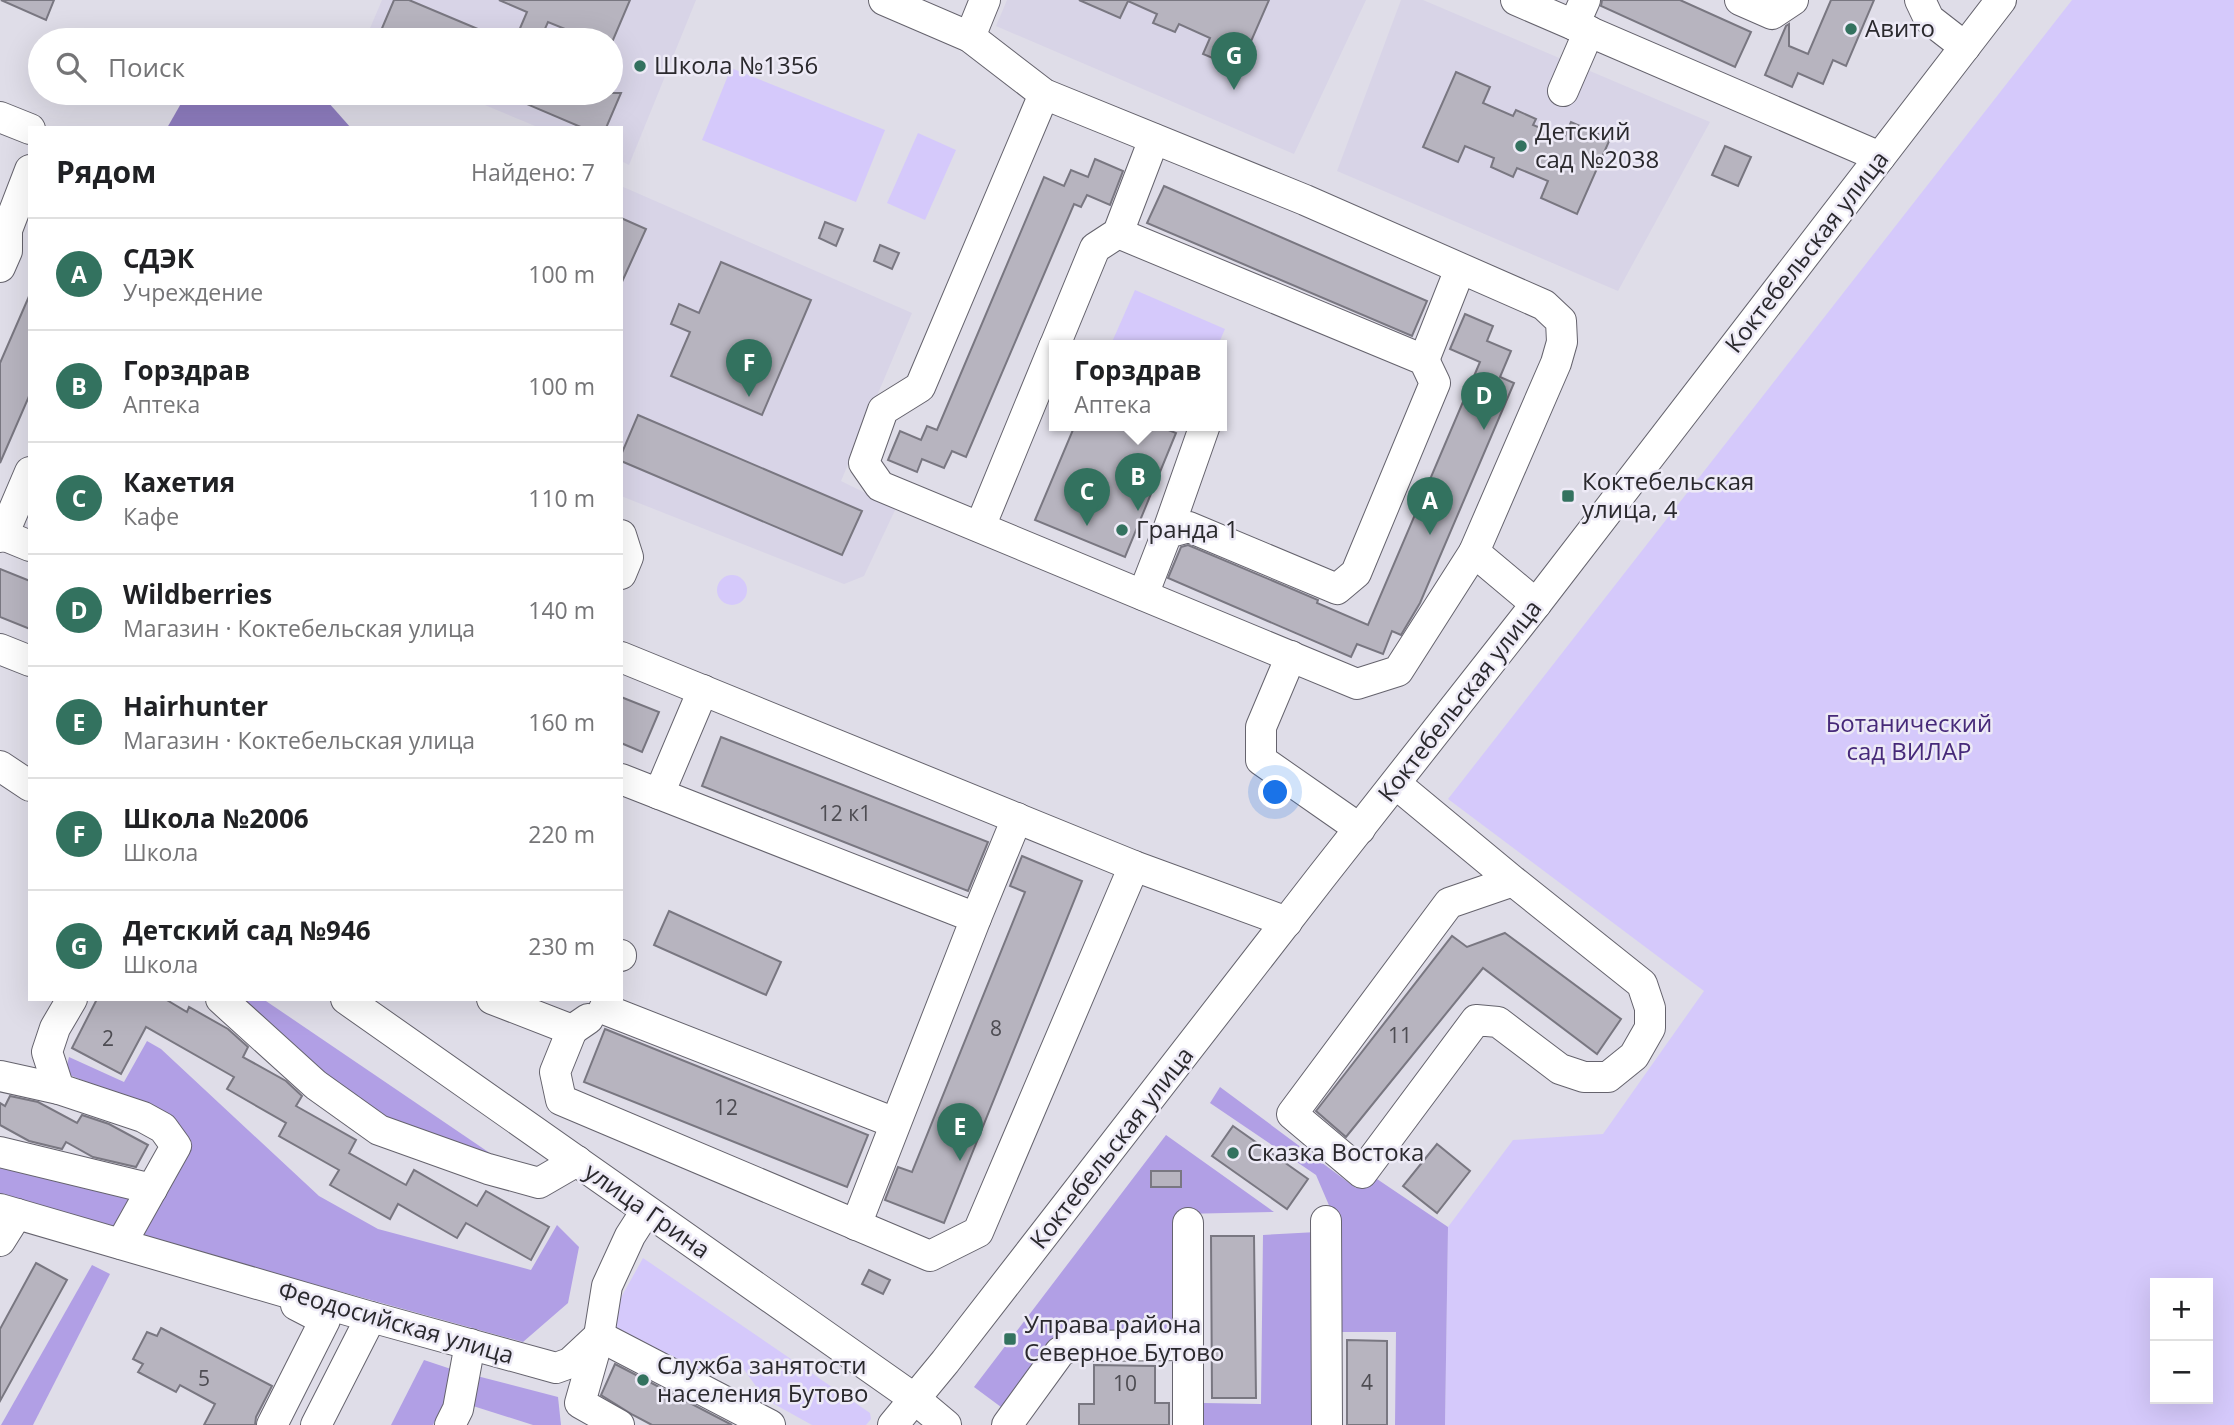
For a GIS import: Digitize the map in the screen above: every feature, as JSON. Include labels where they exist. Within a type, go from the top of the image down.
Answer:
[{"type":"street","points":[[884,0],[970,37],[1044,94],[1305,200],[1544,305],[1561,321],[1562,342],[1556,363],[1474,552],[1398,671],[1357,684],[880,486],[864,463],[883,410],[920,387],[1044,94]]},
{"type":"street","points":[[970,37],[985,0]]},
{"type":"street","points":[[1516,0],[1583,19],[1880,157]]},
{"type":"street","points":[[1740,0],[1772,14],[1794,0]]},
{"type":"street","points":[[1920,0],[1929,19],[1965,47]]},
{"type":"street","name":"Коктебельская улица","points":[[915,1399],[1536,604],[2001,0]]},
{"type":"street","points":[[1563,91],[1583,19]]},
{"type":"street","points":[[0,117],[28,128]]},
{"type":"street","points":[[1057,340],[1095,248],[1118,233],[1154,139]]},
{"type":"street","points":[[0,268],[6,251],[4,229],[28,175]]},
{"type":"street","points":[[1118,233],[1424,360],[1435,383],[1356,573],[1337,589],[1189,527],[1167,533]]},
{"type":"street","points":[[1424,360],[1460,269]]},
{"type":"street","points":[[980,527],[1049,358]]},
{"type":"street","points":[[1143,595],[1203,431]]},
{"type":"street","points":[[11,539],[28,479]]},
{"type":"street","points":[[623,542],[628,558],[623,569]]},
{"type":"street","points":[[1474,552],[1536,604]]},
{"type":"street","points":[[0,649],[28,660]]},
{"type":"street","points":[[1291,656],[1261,727],[1261,760],[1360,829]]},
{"type":"street","points":[[623,658],[1134,866],[1287,922]]},
{"type":"street","points":[[659,794],[703,690]]},
{"type":"street","points":[[0,766],[28,785]]},
{"type":"street","points":[[623,780],[976,918]]},
{"type":"street","points":[[1395,784],[1642,984],[1650,1008],[1650,1028],[1634,1056],[1608,1077],[1584,1077],[1560,1069],[1498,1022],[1476,1020],[1362,1172],[1292,1114],[1449,903],[1513,881]]},
{"type":"street","points":[[856,1225],[1017,818]]},
{"type":"street","points":[[895,1123],[605,1004],[572,1030],[555,1072],[561,1100],[930,1256],[978,1231],[1134,866]]},
{"type":"street","points":[[59,1089],[47,1052],[55,1028],[71,1001]]},
{"type":"street","points":[[223,1001],[316,1085],[379,1130],[488,1169],[539,1183],[577,1161]]},
{"type":"street","name":"улица Грина","points":[[349,1001],[915,1399],[946,1425]]},
{"type":"street","points":[[497,1001],[572,1030]]},
{"type":"street","points":[[0,1076],[59,1089],[143,1116],[163,1128],[176,1146],[121,1244]]},
{"type":"street","points":[[0,1152],[152,1189]]},
{"type":"street","points":[[0,1241],[8,1211]]},
{"type":"street","name":"Феодосийская улица","points":[[8,1211],[556,1368],[570,1363],[599,1336]]},
{"type":"street","points":[[619,1425],[580,1403],[599,1336],[607,1286],[630,1236],[646,1211]]},
{"type":"street","points":[[1326,1222],[1327,1425]]},
{"type":"street","points":[[1188,1223],[1188,1425]]},
{"type":"street","points":[[249,1280],[326,1320],[272,1425]]},
{"type":"street","points":[[316,1425],[371,1317]]},
{"type":"street","points":[[599,1336],[770,1425]]},
{"type":"street","points":[[450,1425],[458,1409],[470,1345]]},
{"type":"street","points":[[1007,1425],[1059,1352],[1071,1346],[1188,1345]]},
{"type":"street","points":[[893,1425],[915,1399]]},
{"type":"shaded area","name":"Школа №1356","points":[[382,0],[696,0],[629,165],[623,162],[623,126],[535,126],[485,105],[623,105],[623,28],[370,28]]},
{"type":"shaded area","points":[[1007,0],[1366,0],[1294,154],[996,26]]},
{"type":"shaded area","name":"Детский сад №2038","points":[[1401,0],[1423,0],[1710,122],[1618,291],[1337,171]]},
{"type":"shaded area","points":[[180,105],[331,105],[349,126],[168,126]]},
{"type":"shaded area","points":[[623,187],[912,313],[841,481],[896,508],[864,576],[844,584],[623,497]]},
{"type":"shaded area","points":[[237,1001],[266,1001],[512,1168],[381,1121]]},
{"type":"shaded area","points":[[147,1041],[161,1049],[319,1196],[378,1229],[531,1270],[557,1225],[579,1247],[568,1303],[523,1342],[136,1235],[171,1117],[65,1073],[69,1057],[124,1082]]},
{"type":"shaded area","points":[[1220,1087],[1356,1188],[1377,1179],[1448,1227],[1445,1425],[1395,1425],[1396,1332],[1336,1332],[1334,1217],[1316,1175],[1210,1103]]},
{"type":"shaded area","points":[[1166,1135],[1274,1212],[1181,1214],[1177,1333],[1057,1334],[1001,1407],[974,1387]]},
{"type":"shaded area","points":[[0,1160],[140,1195],[120,1230],[0,1196]]},
{"type":"shaded area","points":[[1317,1232],[1316,1425],[1204,1425],[1204,1403],[1261,1404],[1263,1235]]},
{"type":"shaded area","points":[[92,1265],[110,1274],[33,1425],[1,1425]]},
{"type":"shaded area","points":[[424,1360],[454,1370],[445,1402],[433,1425],[391,1425]]},
{"type":"shaded area","points":[[477,1376],[558,1397],[561,1425],[533,1425],[473,1406]]},
{"type":"green space","name":"Ботанический сад ВИЛАР","points":[[2072,0],[2234,0],[2234,1425],[1445,1425],[1448,1227],[1513,1140],[1603,1134],[1704,991],[1448,799]]},
{"type":"green space","points":[[731,68],[885,130],[856,202],[702,140]]},
{"type":"green space","points":[[918,133],[956,150],[925,220],[887,203]]},
{"type":"green space","points":[[1135,290],[1225,329],[1220,340],[1113,340]]},
{"type":"green space","points":[[732,575],[738,576],[746,584],[746,596],[738,604],[732,605],[726,604],[718,596],[717,590],[718,584],[726,576]]},
{"type":"green space","points":[[643,1258],[870,1413],[871,1419],[866,1425],[812,1425],[765,1399],[740,1364],[688,1370],[619,1337],[613,1312]]},
{"type":"building","points":[[1,0],[54,0],[46,20]]},
{"type":"building","points":[[394,0],[409,0],[476,28],[382,28]]},
{"type":"building","points":[[499,0],[630,0],[618,28],[563,28],[548,22],[545,28],[520,28],[527,12]]},
{"type":"building","points":[[1079,0],[1269,0],[1239,69],[1203,54],[1210,38],[1179,24],[1175,32],[1153,23],[1157,14],[1128,1],[1120,18]]},
{"type":"building","points":[[1602,0],[1680,0],[1751,32],[1735,67],[1601,6]]},
{"type":"building","points":[[1831,0],[1874,0],[1846,66],[1833,60],[1823,84],[1798,73],[1792,87],[1765,75],[1789,24],[1789,46],[1808,54]]},
{"type":"building","points":[[1456,72],[1490,87],[1483,103],[1513,116],[1516,110],[1536,119],[1533,125],[1564,138],[1571,122],[1610,139],[1577,214],[1541,198],[1548,181],[1517,168],[1513,177],[1491,167],[1494,158],[1465,146],[1458,162],[1423,147]]},
{"type":"building","points":[[529,105],[616,105],[607,126],[578,126]]},
{"type":"building","points":[[1725,146],[1751,157],[1738,186],[1712,175]]},
{"type":"building","points":[[1095,159],[1123,171],[1110,205],[1087,195],[1081,207],[1074,204],[966,457],[952,451],[944,468],[922,459],[917,472],[888,460],[900,431],[921,440],[927,426],[937,430],[1044,177],[1064,186],[1071,170],[1088,177]]},
{"type":"building","points":[[1164,186],[1427,301],[1412,336],[1147,223]]},
{"type":"building","points":[[623,219],[646,229],[623,280]]},
{"type":"building","points":[[825,222],[843,229],[836,246],[819,238]]},
{"type":"building","points":[[880,245],[899,253],[892,269],[874,261]]},
{"type":"building","points":[[721,262],[811,300],[762,415],[671,376],[690,332],[671,324],[679,304],[699,313]]},
{"type":"building","points":[[28,299],[28,399],[0,463],[0,363]]},
{"type":"building","points":[[1465,314],[1493,326],[1487,341],[1511,351],[1500,377],[1514,383],[1420,603],[1401,635],[1392,631],[1383,654],[1357,644],[1351,657],[1168,578],[1181,547],[1188,545],[1318,600],[1317,603],[1368,625],[1480,362],[1450,349]]},
{"type":"building","points":[[638,415],[862,511],[842,555],[623,462],[623,450]]},
{"type":"building","points":[[1072,431],[1176,433],[1125,557],[1035,520]]},
{"type":"building","points":[[0,569],[28,580],[28,628],[0,617]]},
{"type":"building","points":[[623,698],[659,712],[642,752],[623,744]]},
{"type":"building","points":[[721,737],[988,842],[968,891],[702,786]]},
{"type":"building","points":[[1022,856],[1082,881],[944,1223],[885,1200],[898,1167],[912,1172],[1025,892],[1010,886]]},
{"type":"building","points":[[669,911],[781,962],[766,995],[654,945]]},
{"type":"building","points":[[1505,933],[1621,1019],[1597,1054],[1483,968],[1346,1137],[1316,1111],[1452,936],[1467,947]]},
{"type":"building","points":[[96,1001],[168,1001],[187,1012],[189,1007],[228,1029],[248,1047],[243,1057],[286,1081],[302,1096],[296,1106],[356,1140],[349,1153],[406,1185],[414,1170],[477,1206],[486,1191],[549,1227],[531,1260],[466,1223],[457,1238],[398,1204],[390,1219],[330,1185],[339,1170],[279,1136],[286,1123],[227,1089],[234,1077],[146,1027],[121,1074],[72,1048]]},
{"type":"building","points":[[605,1029],[868,1135],[847,1187],[584,1082]]},
{"type":"building","points":[[10,1096],[38,1102],[77,1123],[82,1115],[109,1124],[148,1145],[136,1167],[93,1157],[66,1142],[62,1149],[29,1141],[0,1125],[0,1103],[5,1106]]},
{"type":"building","points":[[1233,1126],[1308,1179],[1287,1209],[1212,1156]]},
{"type":"building","points":[[1437,1144],[1470,1171],[1437,1213],[1403,1186]]},
{"type":"building","points":[[1151,1171],[1181,1171],[1181,1187],[1151,1187]]},
{"type":"building","points":[[1211,1236],[1254,1236],[1256,1398],[1212,1398]]},
{"type":"building","points":[[36,1263],[67,1280],[0,1401],[0,1329]]},
{"type":"building","points":[[869,1270],[890,1280],[883,1294],[862,1284]]},
{"type":"building","points":[[161,1328],[272,1386],[256,1417],[255,1425],[204,1425],[215,1404],[180,1385],[176,1392],[138,1372],[143,1364],[133,1359],[147,1332],[157,1336]]},
{"type":"building","points":[[1347,1340],[1387,1341],[1387,1425],[1347,1425]]},
{"type":"building","points":[[615,1364],[732,1425],[652,1425],[601,1395]]},
{"type":"building","points":[[1094,1365],[1155,1366],[1155,1403],[1169,1403],[1169,1425],[1079,1425],[1079,1404],[1094,1404]]},
{"type":"place","name":"Авито","points":[[1851,29]]},
{"type":"place","name":"Школа №1356","points":[[640,66]]},
{"type":"place","name":"Детский сад №946","points":[[1234,90]]},
{"type":"place","name":"Детский сад №2038","points":[[1521,146]]},
{"type":"place","name":"Школа №2006","points":[[749,397]]},
{"type":"place","name":"Wildberries","points":[[1484,430]]},
{"type":"place","name":"Коктебельская улица, 4","points":[[1568,496]]},
{"type":"place","name":"Горздрав","points":[[1138,511]]},
{"type":"place","name":"Кахетия","points":[[1087,526]]},
{"type":"place","name":"Гранда 1","points":[[1122,530]]},
{"type":"place","name":"СДЭК","points":[[1430,535]]},
{"type":"place","name":"Сказка Востока","points":[[1233,1153]]},
{"type":"place","name":"Hairhunter","points":[[960,1161]]},
{"type":"place","name":"Управа района Северное Бутово","points":[[1010,1339]]},
{"type":"place","name":"Служба занятости населения Бутово","points":[[643,1380]]}]
